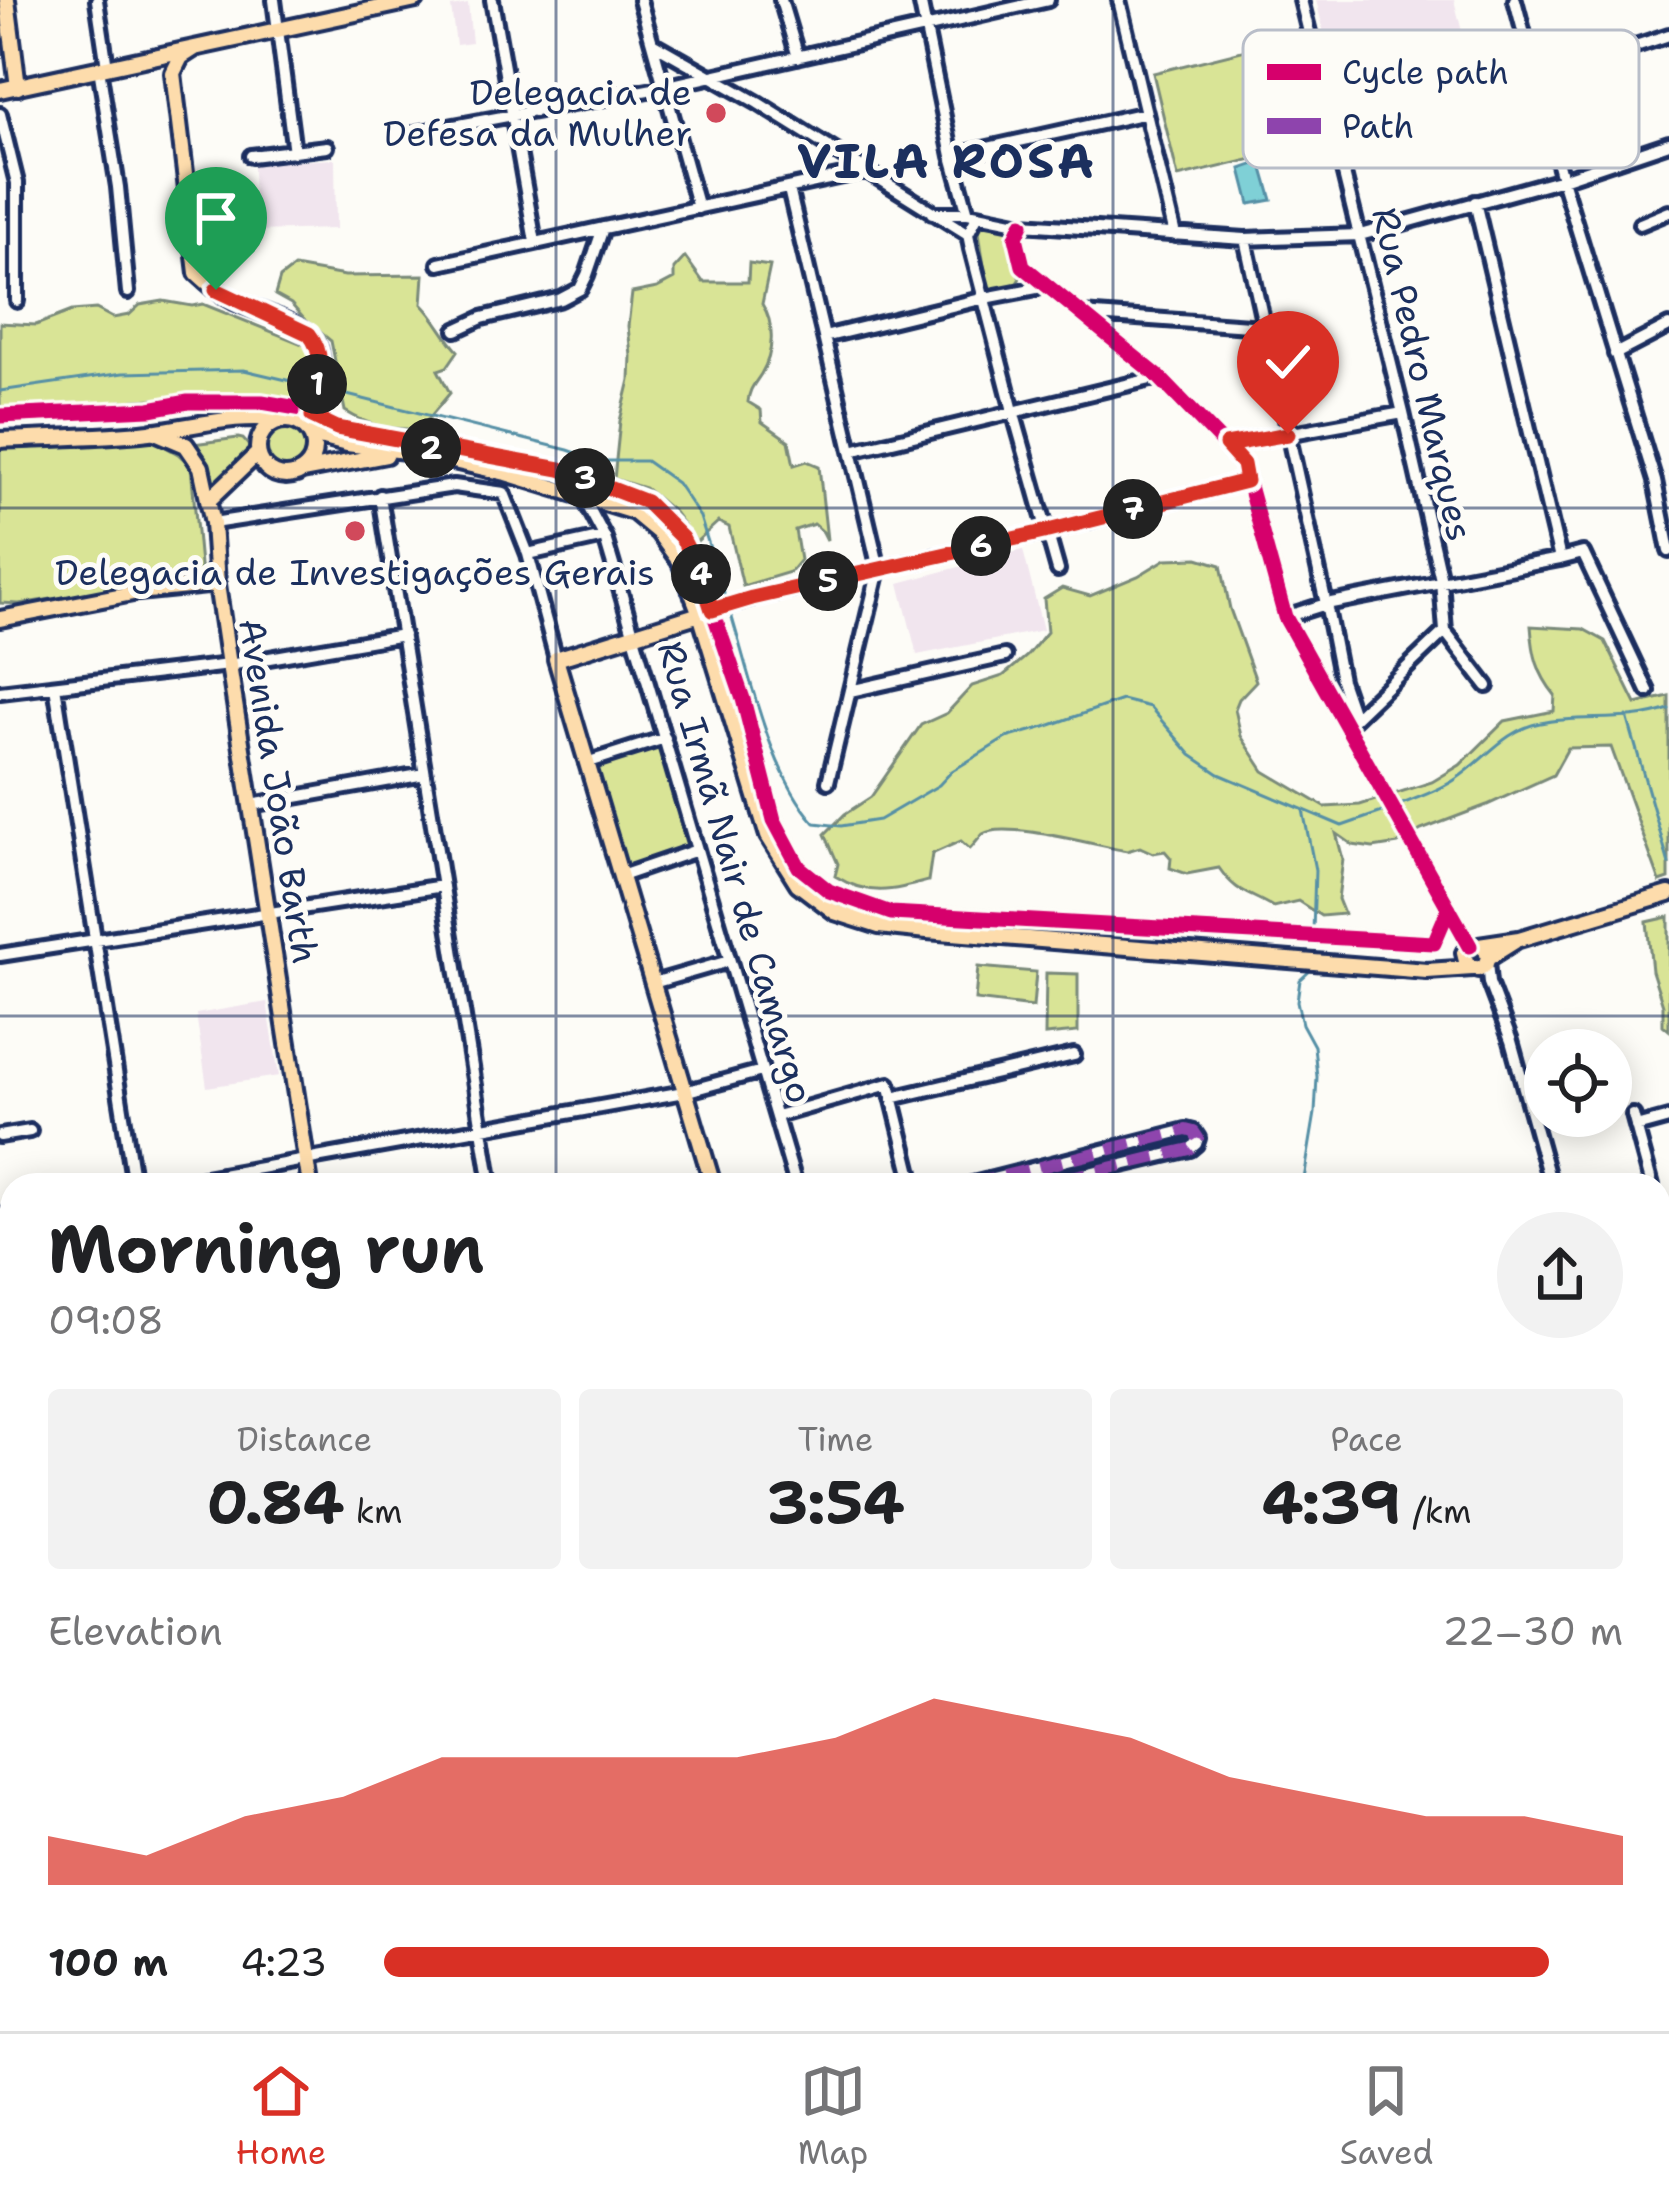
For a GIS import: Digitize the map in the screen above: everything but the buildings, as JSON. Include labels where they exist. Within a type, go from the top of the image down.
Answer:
[{"type":"main road","points":[[8,0],[18,86]]},
{"type":"main road","points":[[0,90],[416,0]]},
{"type":"main road","points":[[173,73],[181,57],[195,48]]},
{"type":"main road","points":[[154,58],[173,73],[197,273],[233,300],[309,334],[319,347],[320,373],[313,398],[314,454],[302,471]]},
{"type":"main road","points":[[208,501],[258,448],[269,424],[286,420],[313,398]]},
{"type":"main road","points":[[0,440],[269,418],[306,427],[312,435],[414,452],[634,512],[658,532],[680,562],[768,836],[798,884],[835,913],[879,926],[1412,968],[1476,957],[1519,939],[1669,894]]},
{"type":"main road","points":[[218,421],[246,434],[264,465],[282,476]]},
{"type":"main road","name":"Avenida João Barth","points":[[153,431],[186,445],[194,454],[213,523],[217,584],[308,1173]]},
{"type":"main road","points":[[235,477],[282,476],[359,458],[414,452]]},
{"type":"main road","points":[[0,619],[138,592],[217,584]]},
{"type":"main road","points":[[700,614],[556,659],[708,1173]]},
{"type":"street","points":[[97,0],[128,292]]},
{"type":"street","points":[[274,0],[294,152]]},
{"type":"street","points":[[492,0],[535,242]]},
{"type":"street","points":[[640,0],[698,208]]},
{"type":"street","points":[[782,0],[798,57]]},
{"type":"street","points":[[920,0],[952,156],[973,214],[968,234],[1058,570]]},
{"type":"street","points":[[416,133],[664,87],[1048,0]]},
{"type":"street","points":[[1118,0],[1175,235]]},
{"type":"street","name":"Rua Pedro Marques","points":[[1301,0],[1309,30]]},
{"type":"street","points":[[1515,0],[1523,30]]},
{"type":"street","points":[[1639,45],[1669,35]]},
{"type":"street","points":[[654,44],[968,234]]},
{"type":"street","points":[[952,156],[1146,112]]},
{"type":"street","points":[[0,114],[17,183],[17,301]]},
{"type":"street","points":[[1639,153],[1669,143]]},
{"type":"street","points":[[251,156],[327,147]]},
{"type":"street","name":"Rua Pedro Marques","points":[[1343,168],[1441,580],[1445,631]]},
{"type":"street","points":[[1559,168],[1655,481],[1669,551]]},
{"type":"street","points":[[932,213],[1245,239],[1360,235],[1593,168]]},
{"type":"street","points":[[440,264],[866,171]]},
{"type":"street","points":[[789,189],[879,569],[828,782]]},
{"type":"street","points":[[1475,202],[1560,559]]},
{"type":"street","points":[[1640,224],[1669,212]]},
{"type":"street","points":[[1016,292],[1023,275],[1016,237],[1022,224]]},
{"type":"street","points":[[456,330],[580,289],[603,228]]},
{"type":"street","points":[[1245,239],[1350,722]]},
{"type":"street","points":[[1023,266],[1160,377],[1243,464],[1285,617],[1350,722],[1490,983],[1548,1173]]},
{"type":"street","points":[[824,337],[1047,286]]},
{"type":"street","points":[[1079,314],[1263,327]]},
{"type":"street","points":[[1615,354],[1669,326]]},
{"type":"street","points":[[851,451],[1160,377]]},
{"type":"street","points":[[1226,445],[1403,413]]},
{"type":"street","points":[[1655,481],[1669,473]]},
{"type":"street","points":[[700,614],[1246,481]]},
{"type":"street","points":[[213,523],[454,486],[504,493],[528,554],[556,659]]},
{"type":"street","name":"Rua Irmã Nair de Camargo","points":[[582,495],[604,537],[793,1173]]},
{"type":"street","points":[[380,496],[489,1173]]},
{"type":"street","points":[[580,543],[586,536],[590,510]]},
{"type":"street","points":[[528,554],[604,537]]},
{"type":"street","points":[[1285,617],[1326,604],[1583,554],[1648,691]]},
{"type":"street","points":[[1350,722],[1445,631],[1487,686]]},
{"type":"street","points":[[0,692],[229,665],[403,635]]},
{"type":"street","points":[[850,691],[1004,656]]},
{"type":"street","points":[[55,686],[132,1173]]},
{"type":"street","points":[[586,763],[664,738]]},
{"type":"street","points":[[251,805],[425,774]]},
{"type":"street","points":[[621,876],[697,850]]},
{"type":"street","points":[[0,955],[443,886]]},
{"type":"street","points":[[653,983],[729,961]]},
{"type":"street","points":[[892,1098],[1074,1054]]},
{"type":"street","points":[[233,1173],[684,1092],[762,1071]]},
{"type":"street","points":[[777,1116],[889,1084],[911,1173]]},
{"type":"street","points":[[1649,1173],[1635,1121],[1669,1118]]},
{"type":"street","points":[[1034,1173],[1186,1130],[1198,1138],[1190,1149],[1087,1173]]},
{"type":"street","points":[[0,1136],[30,1131]]},
{"type":"street","points":[[1103,1152],[1108,1168]]},
{"type":"shaded area","points":[[1316,0],[1454,0],[1462,30],[1323,30]]},
{"type":"shaded area","points":[[468,4],[472,43],[456,45],[451,7]]},
{"type":"shaded area","points":[[335,159],[336,229],[254,231],[253,163]]},
{"type":"shaded area","points":[[1023,550],[1043,630],[917,655],[899,583]]},
{"type":"shaded area","points":[[267,1002],[279,1076],[207,1087],[196,1014]]},
{"type":"green space","points":[[1243,51],[1243,161],[1178,177],[1153,73]]},
{"type":"green space","points":[[978,225],[1016,226],[1012,261],[1020,278],[1017,283],[988,294]]},
{"type":"green space","points":[[685,257],[703,282],[748,282],[749,263],[770,266],[762,304],[771,329],[770,348],[748,402],[761,410],[762,422],[789,441],[794,465],[807,461],[819,466],[827,540],[814,524],[795,530],[800,560],[790,572],[743,586],[729,527],[718,522],[696,542],[674,512],[645,488],[614,479],[630,380],[632,293],[674,279],[674,269]]},
{"type":"green space","points":[[294,267],[345,276],[424,275],[422,304],[458,351],[447,367],[438,370],[450,393],[420,429],[381,426],[345,411],[331,341],[275,295],[280,278]]},
{"type":"green space","points":[[163,301],[203,304],[310,347],[312,368],[300,400],[219,394],[0,410],[0,323],[36,325],[72,311],[96,309],[113,318],[129,315],[140,305]]},
{"type":"green space","points":[[286,425],[301,432],[308,447],[301,462],[286,469],[271,462],[264,447],[271,432]]},
{"type":"green space","points":[[148,437],[191,466],[201,576],[0,603],[0,444]]},
{"type":"green space","points":[[238,438],[251,452],[210,489],[193,444]]},
{"type":"green space","points":[[1198,558],[1221,565],[1230,609],[1256,681],[1235,709],[1241,736],[1264,771],[1325,807],[1360,805],[1432,782],[1460,765],[1505,721],[1554,711],[1555,695],[1537,663],[1531,626],[1583,629],[1605,641],[1636,704],[1669,696],[1669,879],[1660,882],[1611,747],[1568,748],[1553,775],[1398,844],[1353,845],[1336,833],[1343,859],[1338,899],[1344,914],[1321,916],[1298,901],[1273,907],[1237,888],[1219,868],[1187,874],[1170,868],[1171,858],[1165,851],[1153,853],[1140,847],[1127,851],[1011,830],[983,834],[970,849],[961,841],[932,854],[928,881],[915,885],[870,889],[835,876],[838,864],[825,834],[871,797],[921,725],[947,713],[972,686],[1003,676],[1027,656],[1047,632],[1044,599],[1062,588],[1090,596],[1166,559]]},
{"type":"green space","points":[[659,746],[691,846],[626,867],[593,767]]},
{"type":"green space","points":[[1669,917],[1669,1030],[1663,1025],[1663,1005],[1652,971],[1647,922]]},
{"type":"green space","points":[[978,967],[1036,972],[1033,1007],[975,1000]]},
{"type":"green space","points":[[1046,973],[1078,974],[1078,1032],[1045,1035]]},
{"type":"water","points":[[1263,168],[1272,200],[1250,204],[1241,169]]},
{"type":"waterway","points":[[0,391],[123,373],[244,370],[308,385]]},
{"type":"waterway","points":[[323,389],[599,461],[646,461],[677,483],[700,517],[727,602]]},
{"type":"waterway","points":[[730,611],[774,752],[815,823],[841,826],[879,820],[1006,738],[1122,700],[1150,707],[1191,755],[1219,774],[1342,826],[1388,810]]},
{"type":"waterway","points":[[1397,806],[1449,783],[1527,727],[1669,709]]},
{"type":"waterway","points":[[1627,716],[1669,864]]},
{"type":"waterway","points":[[1303,810],[1315,870],[1313,932]]},
{"type":"waterway","points":[[1305,1173],[1317,1077],[1314,1046],[1297,1001],[1300,980],[1312,969]]},
{"type":"marked path","points":[[1016,1173],[1186,1130],[1198,1138],[1190,1149],[1089,1173]]},
{"type":"cycle path","points":[[1022,224],[1016,237],[1023,266],[1159,377],[1243,464],[1285,617],[1470,946]]},
{"type":"cycle path","points":[[0,416],[150,409],[188,402],[262,402],[303,409],[337,428],[560,469],[646,502],[682,539],[699,571],[743,699],[774,820],[799,867],[829,891],[891,913],[1434,943],[1449,908]]},
{"type":"place","name":"Delegacia de Defesa da Mulher","points":[[716,113]]},
{"type":"place","name":"Delegacia de Investigações Gerais","points":[[355,531]]},
{"type":"district","name":"VILA ROSA","points":[[947,161]]},
{"type":"route","points":[[216,290],[290,323],[309,334],[319,347],[320,373],[312,416],[337,428],[560,469],[646,502],[682,538],[712,610],[1246,481],[1243,464],[1226,445],[1288,434]]}]
